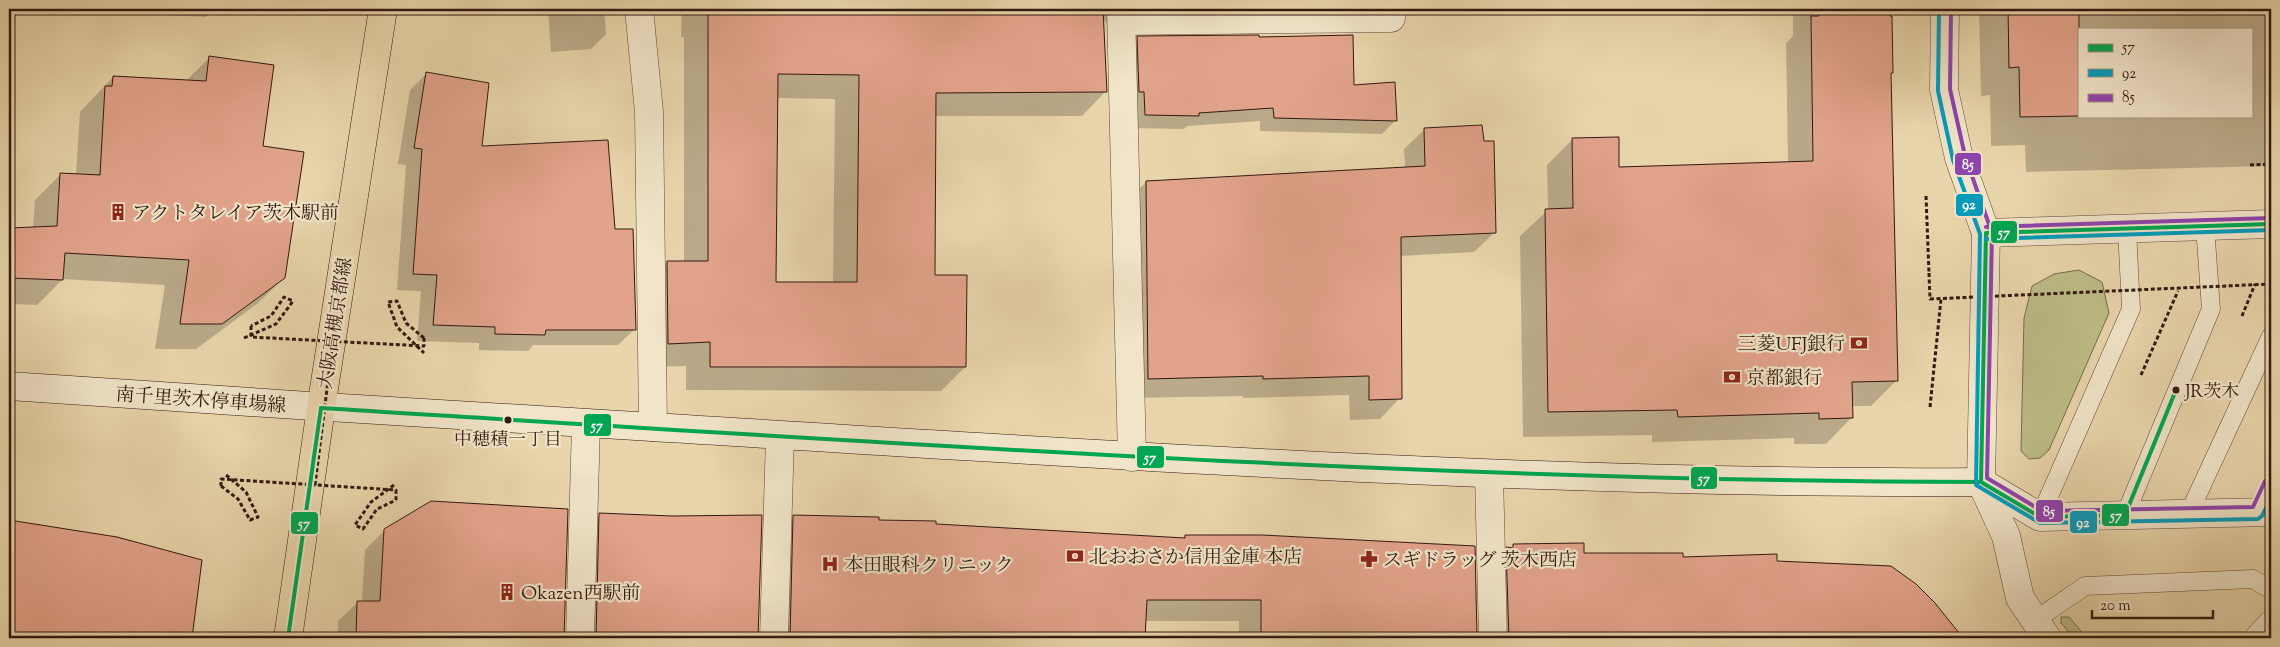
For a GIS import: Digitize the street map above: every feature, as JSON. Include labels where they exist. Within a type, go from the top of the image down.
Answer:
[{"type":"main road","name":"大阪高槻京都線","points":[[288,638],[320,408],[384,9]]},
{"type":"street","points":[[639,9],[649,112],[653,427]]},
{"type":"street","points":[[1132,457],[1122,15],[1391,18],[1391,9]]},
{"type":"street","points":[[1944,9],[1944,90],[1959,158],[1986,232],[1981,482],[2006,536],[2020,598],[2040,630]]},
{"type":"street","points":[[1986,232],[2271,224]]},
{"type":"street","name":"南千里茨木停車場線","points":[[9,386],[320,408],[1132,457],[1489,474],[1888,482],[1981,482]]},
{"type":"street","points":[[580,638],[586,424]]},
{"type":"street","points":[[774,638],[780,436]]},
{"type":"street","points":[[1489,474],[1493,638]]},
{"type":"street","points":[[1981,482],[2040,517],[2264,512]]},
{"type":"street","points":[[2259,638],[2271,626]]},
{"type":"lane","points":[[2125,515],[2211,309],[2205,226]]},
{"type":"lane","points":[[2040,517],[2131,309],[2127,228]]},
{"type":"lane","points":[[2188,513],[2271,336]]},
{"type":"lane","points":[[2264,512],[2271,484]]},
{"type":"lane","points":[[2040,630],[2085,586],[2253,579],[2271,590]]},
{"type":"path","points":[[2250,165],[2271,164]]},
{"type":"path","points":[[1926,196],[1930,298],[2271,284]]},
{"type":"path","points":[[2246,307],[2255,284]]},
{"type":"path","points":[[2141,375],[2180,288]]},
{"type":"path","points":[[244,338],[252,335],[276,324],[293,300],[284,297],[271,316],[251,326],[251,332],[251,337],[415,346],[424,346],[424,338],[406,324],[397,301],[388,302],[397,327],[410,340],[418,346],[424,353]]},
{"type":"path","points":[[1930,407],[1941,298]]},
{"type":"path","points":[[315,485],[333,341]]},
{"type":"path","points":[[225,474],[232,480],[246,492],[258,517],[250,520],[238,499],[221,486],[221,479],[230,480],[240,480],[296,484],[386,489],[396,490],[396,500],[377,509],[363,529],[355,525],[371,502],[379,496],[386,491],[394,485]]},
{"type":"green space","points":[[2079,270],[2102,282],[2109,313],[2049,450],[2040,458],[2029,459],[2021,451],[2024,318],[2032,286],[2054,274]]},
{"type":"green space","points":[[2061,617],[2069,617],[2087,638],[2074,638],[2061,623]]},
{"type":"building","points":[[708,9],[1103,9],[1107,92],[936,93],[935,275],[967,275],[966,367],[710,367],[710,342],[668,344],[667,261],[708,261]],"holes":[[[778,74],[859,75],[857,282],[776,282]]]},
{"type":"building","points":[[1819,9],[1890,9],[1890,16],[1892,16],[1893,73],[1891,73],[1898,381],[1852,382],[1853,418],[1819,419],[1819,413],[1678,417],[1677,410],[1548,412],[1545,209],[1573,208],[1572,138],[1619,137],[1619,167],[1813,161],[1811,16],[1819,16]]},
{"type":"building","points":[[2008,9],[2079,9],[2078,116],[2020,117],[2019,67],[2009,68]]},
{"type":"building","points":[[1259,35],[1259,37],[1353,35],[1354,85],[1395,82],[1397,121],[1274,118],[1273,108],[1199,113],[1199,116],[1145,115],[1144,92],[1139,92],[1137,36]]},
{"type":"building","points":[[209,56],[274,65],[263,146],[304,152],[285,278],[222,324],[180,324],[189,260],[65,253],[63,280],[9,278],[9,228],[57,226],[60,173],[100,175],[105,86],[112,86],[113,76],[206,81]]},
{"type":"building","points":[[426,72],[489,83],[482,146],[608,140],[615,229],[633,229],[636,330],[546,330],[545,335],[495,334],[495,327],[433,325],[437,275],[413,274],[422,149],[414,148]]},
{"type":"building","points":[[1482,125],[1484,141],[1494,141],[1496,233],[1401,237],[1402,399],[1369,400],[1369,376],[1263,379],[1263,376],[1148,379],[1146,181],[1425,166],[1424,128]]},
{"type":"building","points":[[431,501],[568,509],[564,638],[356,638],[357,601],[380,601],[384,529]]},
{"type":"building","points":[[599,513],[672,516],[762,515],[758,638],[596,638]]},
{"type":"building","points":[[793,515],[879,517],[879,520],[936,521],[936,524],[1185,538],[1185,535],[1262,535],[1475,546],[1477,638],[1261,638],[1261,600],[1147,600],[1145,638],[790,638]]},
{"type":"building","points":[[9,520],[117,537],[202,560],[192,638],[9,638]]},
{"type":"building","points":[[1584,543],[1584,553],[1683,553],[1683,557],[1777,554],[1777,561],[1891,566],[1916,584],[1935,603],[1963,638],[1509,638],[1506,547],[1513,548],[1513,544]]},
{"type":"transit line","name":"92","points":[[1939,9],[1938,91],[1953,160],[1980,234],[1976,485],[2040,523],[2258,519],[2262,516],[2271,498]]},
{"type":"transit line","name":"85","points":[[1951,9],[1950,89],[1965,156],[1992,233],[1987,478],[2042,511],[2253,507],[2265,481]]},
{"type":"transit line","name":"85","points":[[1986,227],[2271,218]]},
{"type":"transit line","name":"57","points":[[1981,482],[1986,233],[2271,224]]},
{"type":"transit line","name":"92","points":[[1986,239],[2271,230]]},
{"type":"transit line","name":"57","points":[[1981,482],[2040,517],[2125,515],[2176,390]]},
{"type":"transit line","name":"57","points":[[321,408],[943,446],[1358,467],[1773,480],[1981,482]]},
{"type":"transit line","name":"57","points":[[288,638],[321,408]]},
{"type":"place","name":"アクトタレイア茨木駅前","points":[[118,212]]},
{"type":"place","name":"三菱UFJ銀行","points":[[1859,343]]},
{"type":"place","name":"京都銀行","points":[[1732,377]]},
{"type":"place","name":"JR茨木","points":[[2176,390]]},
{"type":"place","name":"中穂積一丁目","points":[[508,420]]},
{"type":"place","name":"北おおさか信用金庫 本店","points":[[1075,556]]},
{"type":"place","name":"スギドラッグ 茨木西店","points":[[1369,559]]},
{"type":"place","name":"本田眼科クリニック","points":[[830,564]]},
{"type":"place","name":"Okazen西駅前","points":[[507,592]]}]
